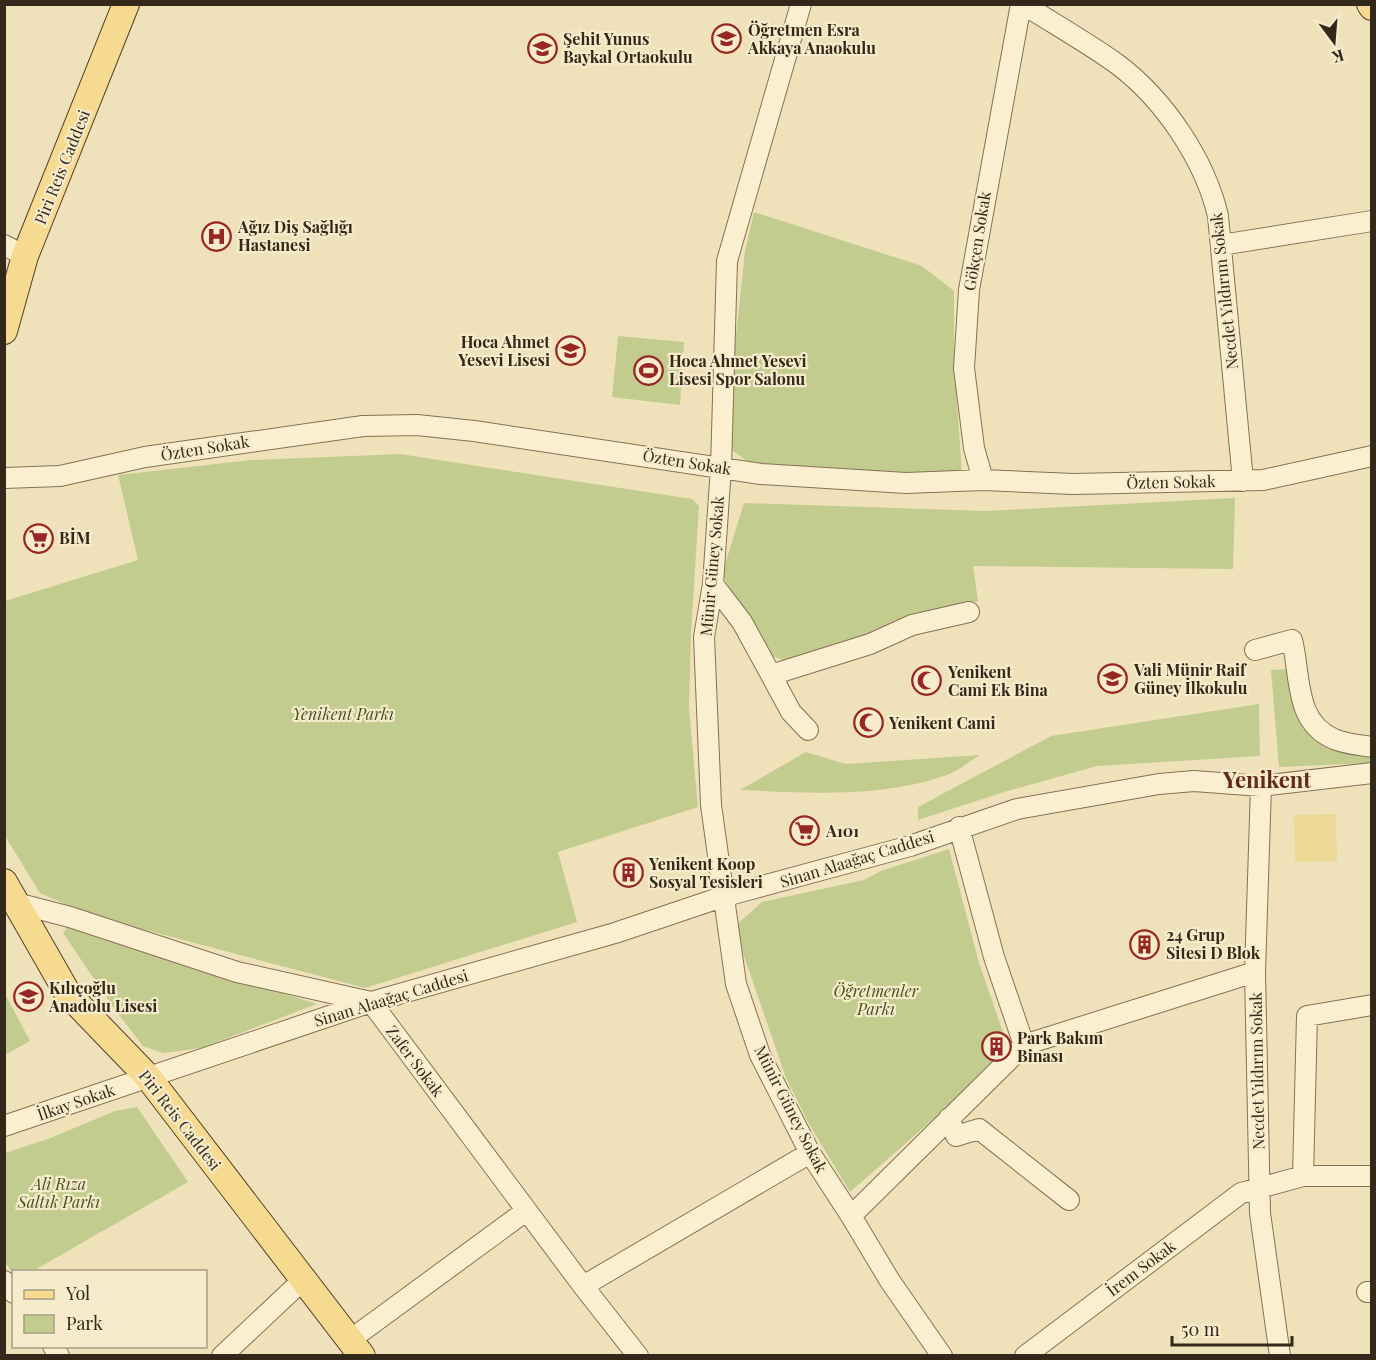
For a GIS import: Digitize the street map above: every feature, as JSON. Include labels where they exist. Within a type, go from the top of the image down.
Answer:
[{"type":"main road","name":"Piri Reis Caddesi","points":[[4,331],[15,250],[126,4]]},
{"type":"main road","name":"Piri Reis Caddesi","points":[[10,893],[68,994],[148,1077],[356,1348]]},
{"type":"street","name":"Münir Güney Sokak","points":[[801,4],[727,261],[721,467],[713,584],[704,637],[711,805],[722,897],[736,984],[760,1055],[810,1153],[890,1281],[942,1356]]},
{"type":"street","name":"Necdet Yıldırım Sokak","points":[[1022,4],[1119,65],[1162,108],[1199,161],[1213,196],[1221,245],[1243,481]]},
{"type":"street","name":"Gökçen Sokak","points":[[983,480],[974,448],[964,368],[969,290],[1022,4]]},
{"type":"street","points":[[1221,245],[1371,221]]},
{"type":"street","name":"Özten Sokak","points":[[4,478],[60,476],[145,457],[363,426],[417,425],[474,431],[761,474],[906,483],[983,480],[1073,484],[1263,480],[1371,456]]},
{"type":"street","points":[[713,584],[742,622],[791,712],[808,730]]},
{"type":"street","points":[[771,675],[870,644],[912,625],[969,612]]},
{"type":"street","points":[[1255,650],[1292,640],[1299,698],[1315,728],[1335,740],[1371,747]]},
{"type":"street","name":"Sinan Alaağaç Caddesi","points":[[148,1077],[370,1002],[615,933],[722,897],[910,846],[959,827],[1017,809],[1117,790],[1194,781],[1261,786],[1371,773]]},
{"type":"street","name":"Necdet Yıldırım Sokak","points":[[1261,786],[1255,972],[1260,1213],[1280,1356]]},
{"type":"street","points":[[959,827],[994,957],[1024,1045]]},
{"type":"street","points":[[10,893],[70,917],[237,972],[370,1002]]},
{"type":"street","points":[[850,1216],[1024,1045],[1255,972]]},
{"type":"street","name":"Zafer Sokak","points":[[370,1002],[638,1356]]},
{"type":"street","points":[[1303,1176],[1307,1016],[1371,1005]]},
{"type":"street","name":"İlkay Sokak","points":[[4,1126],[148,1077]]},
{"type":"street","points":[[949,1118],[956,1136],[979,1129],[1069,1200]]},
{"type":"street","points":[[583,1286],[810,1153]]},
{"type":"street","name":"İrem Sokak","points":[[1025,1356],[1241,1193],[1303,1176],[1371,1176]]},
{"type":"street","points":[[356,1348],[526,1211]]},
{"type":"street","points":[[222,1356],[304,1279]]},
{"type":"green space","points":[[754,212],[922,266],[954,291],[954,358],[962,474],[755,467],[732,450],[726,431],[745,251]]},
{"type":"green space","name":"Hoca Ahmet Yesevi Lisesi Spor Salonu","points":[[618,336],[684,342],[680,405],[612,397]]},
{"type":"green space","name":"Yenikent Parkı","points":[[400,454],[692,499],[699,506],[689,708],[698,807],[558,852],[577,922],[365,988],[89,915],[40,893],[5,836],[5,601],[138,560],[118,475],[251,460]]},
{"type":"green space","points":[[1235,498],[1233,569],[973,566],[978,601],[898,625],[792,663],[769,655],[722,574],[744,503],[985,511]]},
{"type":"green space","points":[[1290,669],[1306,728],[1371,753],[1371,763],[1279,767],[1271,670]]},
{"type":"green space","points":[[1259,704],[1260,756],[1097,766],[1004,792],[918,820],[918,807],[1051,736]]},
{"type":"green space","points":[[806,752],[846,764],[980,755],[949,774],[894,788],[843,792],[740,790]]},
{"type":"green space","name":"Öğretmenler Parkı","points":[[949,849],[979,963],[1010,1052],[850,1192],[809,1124],[786,1078],[734,927],[762,902],[864,880],[881,871]]},
{"type":"green space","points":[[68,926],[317,1004],[201,1048],[163,1053],[143,1046],[113,1007],[63,933]]},
{"type":"green space","points":[[5,994],[30,1041],[4,1055]]},
{"type":"green space","name":"Ali Rıza Saltık Parkı","points":[[137,1107],[188,1182],[35,1270],[12,1270],[12,1272],[5,1262],[5,1153],[48,1139],[115,1111]]},
{"type":"sand","points":[[1336,814],[1337,861],[1295,862],[1294,815]]},
{"type":"place","name":"Öğretmen Esra Akkaya Anaokulu","points":[[727,39]]},
{"type":"place","name":"Şehit Yunus Baykal Ortaokulu","points":[[542,48]]},
{"type":"place","name":"Ağız Diş Sağlığı Hastanesi","points":[[217,236]]},
{"type":"place","name":"Hoca Ahmet Yesevi Lisesi","points":[[571,351]]},
{"type":"place","name":"Hoca Ahmet Yesevi Lisesi Spor Salonu","points":[[648,370]]},
{"type":"place","name":"BİM","points":[[38,538]]},
{"type":"place","name":"Vali Münir Raif Güney İlkokulu","points":[[1113,679]]},
{"type":"place","name":"Yenikent Cami Ek Bina","points":[[927,681]]},
{"type":"place","name":"Yenikent Cami","points":[[868,723]]},
{"type":"place","name":"A101","points":[[805,831]]},
{"type":"place","name":"Yenikent Koop Sosyal Tesisleri","points":[[628,873]]},
{"type":"place","name":"24 Grup Sitesi D Blok","points":[[1145,944]]},
{"type":"place","name":"Kılıçoğlu Anadolu Lisesi","points":[[28,997]]},
{"type":"place","name":"Park Bakım Binası","points":[[996,1047]]},
{"type":"district","name":"Yenikent","points":[[1267,780]]}]
